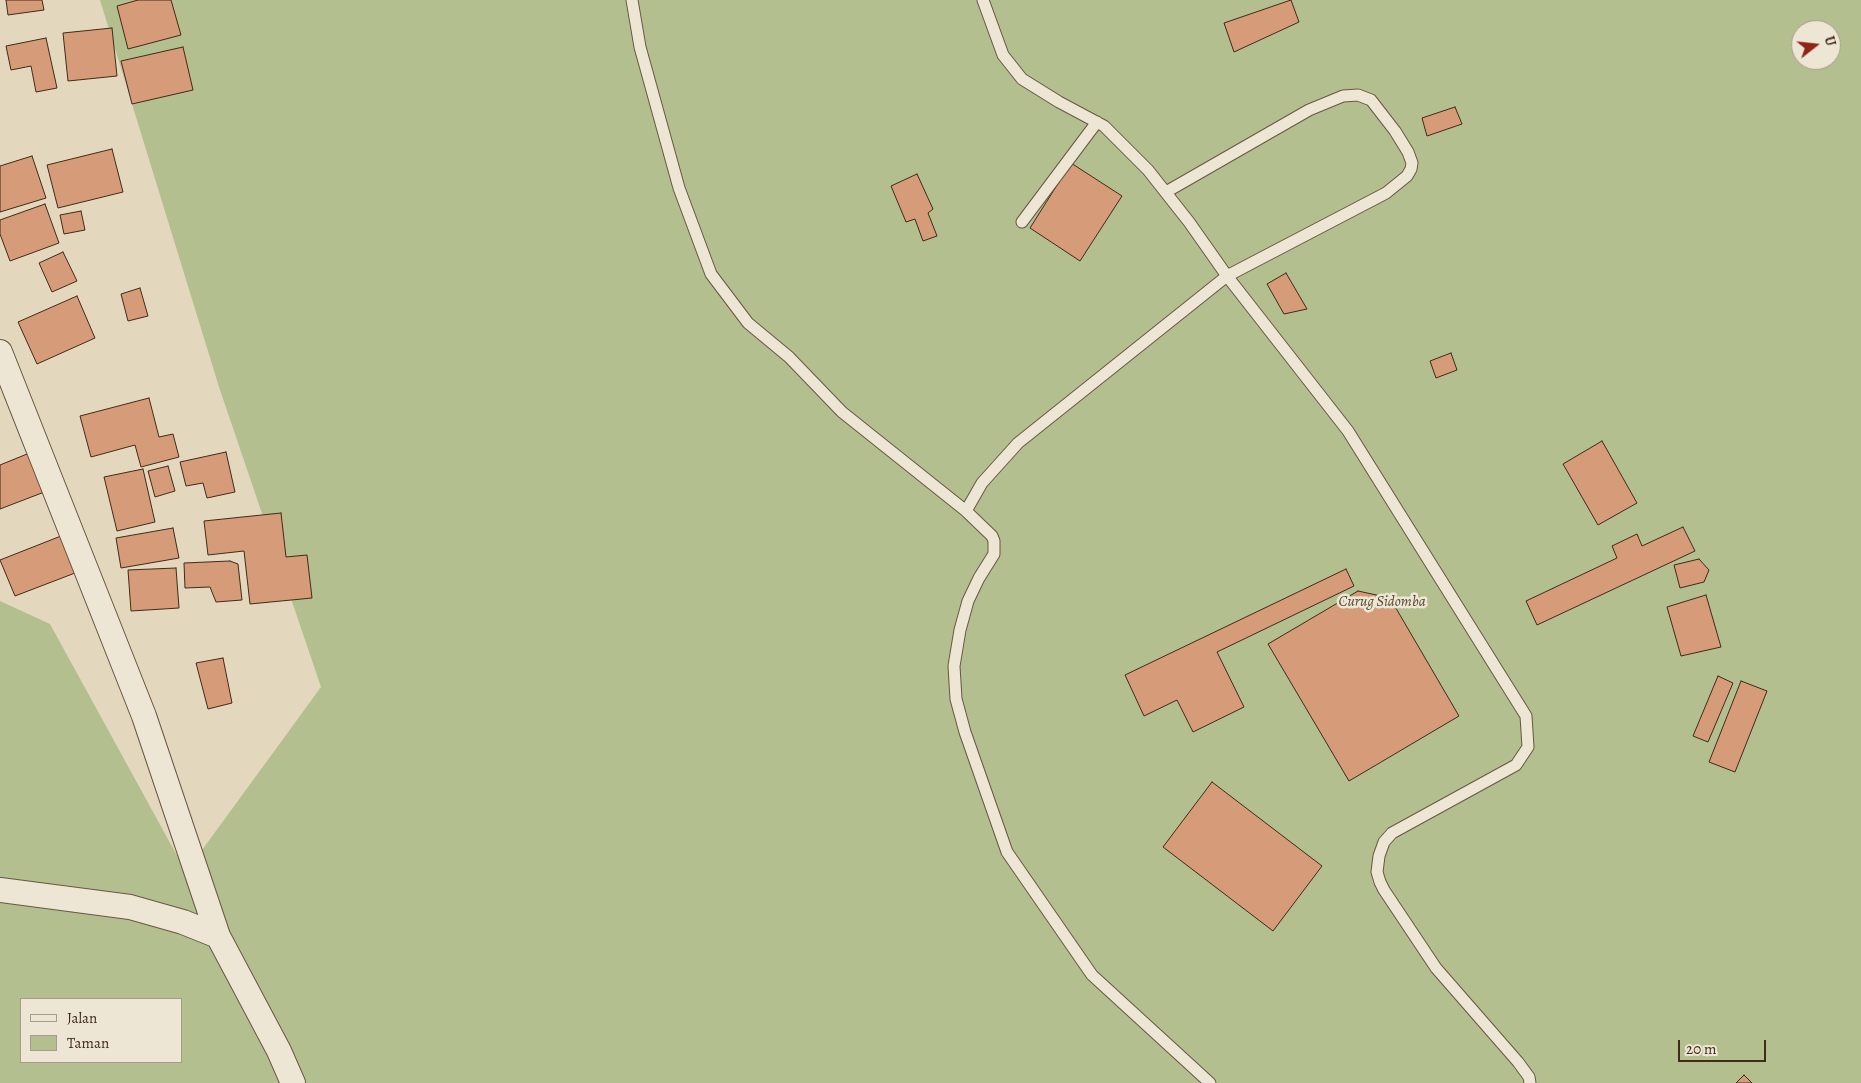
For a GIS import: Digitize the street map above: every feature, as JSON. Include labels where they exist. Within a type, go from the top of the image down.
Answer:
[{"type":"street","points":[[0,352],[144,716],[218,936],[279,1051],[293,1083]]},
{"type":"street","points":[[0,890],[130,907],[183,922],[218,936]]},
{"type":"lane","points":[[632,0],[640,47],[679,188],[711,274],[748,323],[789,357],[842,412],[966,511],[992,536],[995,550],[968,601],[960,630],[954,666],[956,700],[1007,852],[1092,975],[1210,1083]]},
{"type":"lane","points":[[983,0],[1003,56],[1022,79],[1059,102],[1104,126],[1148,170],[1227,276],[1348,431],[1526,716],[1528,747],[1516,765],[1392,833],[1384,842],[1379,856],[1377,872],[1384,890],[1436,968],[1518,1062],[1529,1077],[1530,1083]]},
{"type":"lane","points":[[966,511],[982,484],[1018,443],[1227,276],[1386,193],[1407,176],[1412,163],[1408,152],[1395,131],[1371,100],[1358,95],[1343,96],[1309,110],[1166,192]]},
{"type":"lane","points":[[1022,222],[1097,122]]},
{"type":"green space","name":"Curug Sidomba","points":[[100,0],[1861,0],[1861,1083],[0,1083],[0,601],[50,624],[186,872],[321,687],[219,387]]},
{"type":"building","points":[[6,0],[42,0],[44,10],[8,15]]},
{"type":"building","points":[[138,0],[171,0],[181,35],[128,49],[117,6]]},
{"type":"building","points":[[1291,0],[1299,22],[1234,52],[1224,23]]},
{"type":"building","points":[[112,28],[117,76],[68,81],[63,33]]},
{"type":"building","points":[[46,38],[57,88],[36,92],[31,66],[11,70],[6,46]]},
{"type":"building","points":[[183,47],[193,90],[132,104],[121,61]]},
{"type":"building","points":[[1455,107],[1462,124],[1427,136],[1422,118]]},
{"type":"building","points":[[112,149],[123,192],[58,208],[47,165]]},
{"type":"building","points":[[32,156],[46,198],[0,212],[0,166]]},
{"type":"building","points":[[1071,163],[1122,196],[1080,261],[1030,228]]},
{"type":"building","points":[[917,174],[933,209],[928,213],[937,236],[923,241],[915,219],[906,222],[891,186]]},
{"type":"building","points":[[45,204],[59,243],[10,261],[0,234],[0,220]]},
{"type":"building","points":[[81,211],[85,230],[64,234],[60,215]]},
{"type":"building","points":[[63,252],[77,281],[52,292],[39,263]]},
{"type":"building","points":[[1286,273],[1307,309],[1284,314],[1267,284]]},
{"type":"building","points":[[140,288],[148,316],[128,321],[121,294]]},
{"type":"building","points":[[77,296],[95,338],[37,364],[18,322]]},
{"type":"building","points":[[1451,353],[1457,370],[1436,378],[1430,361]]},
{"type":"building","points":[[149,398],[159,437],[173,434],[179,457],[141,467],[135,445],[91,457],[80,416]]},
{"type":"building","points":[[1602,441],[1637,503],[1598,525],[1563,464]]},
{"type":"building","points":[[32,452],[47,491],[0,509],[0,465]]},
{"type":"building","points":[[226,452],[235,492],[207,498],[203,483],[186,486],[180,462]]},
{"type":"building","points":[[168,466],[175,491],[155,497],[148,471]]},
{"type":"building","points":[[143,469],[155,522],[117,531],[104,477]]},
{"type":"building","points":[[281,513],[286,557],[307,555],[312,598],[250,604],[244,551],[208,555],[204,521]]},
{"type":"building","points":[[1683,527],[1695,551],[1537,625],[1526,601],[1617,558],[1612,546],[1637,534],[1642,546]]},
{"type":"building","points":[[173,528],[179,558],[121,568],[116,538]]},
{"type":"building","points":[[61,536],[75,573],[15,596],[0,560]]},
{"type":"building","points":[[1699,559],[1709,570],[1704,582],[1680,588],[1674,565]]},
{"type":"building","points":[[230,561],[238,564],[242,600],[216,602],[210,587],[185,588],[184,563]]},
{"type":"building","points":[[176,568],[179,608],[131,611],[128,570]]},
{"type":"building","points":[[1346,569],[1354,586],[1217,652],[1244,707],[1193,732],[1177,700],[1144,716],[1125,675]]},
{"type":"building","points":[[1358,591],[1390,598],[1459,716],[1349,781],[1268,644]]},
{"type":"building","points":[[1706,595],[1721,647],[1681,656],[1667,607]]},
{"type":"building","points":[[223,658],[232,703],[208,709],[196,663]]},
{"type":"building","points":[[1718,676],[1733,683],[1708,742],[1693,736]]},
{"type":"building","points":[[1741,681],[1767,691],[1735,772],[1709,762]]},
{"type":"building","points":[[1212,782],[1322,866],[1273,931],[1163,847]]},
{"type":"building","points":[[1744,1075],[1752,1083],[1736,1083]]}]
